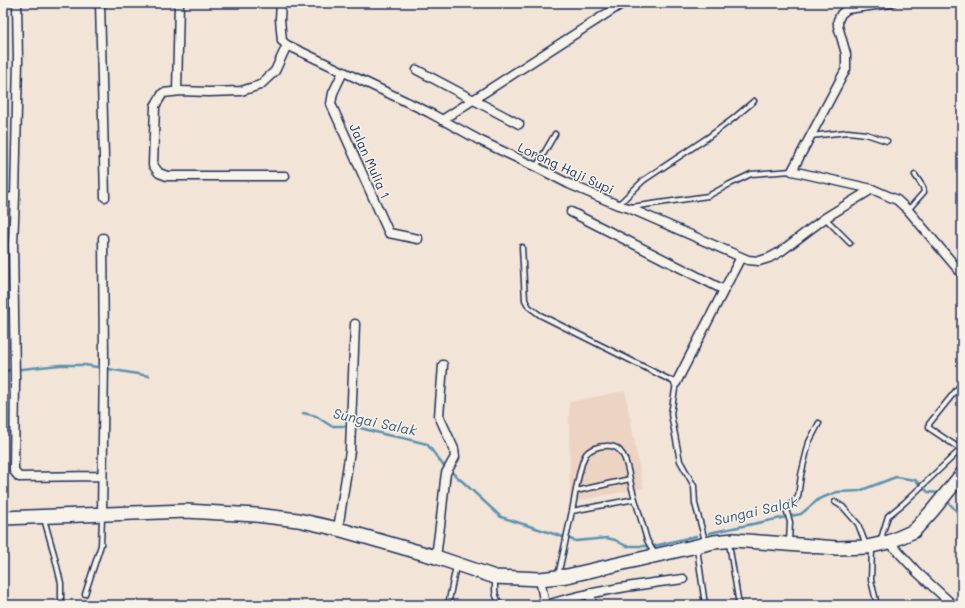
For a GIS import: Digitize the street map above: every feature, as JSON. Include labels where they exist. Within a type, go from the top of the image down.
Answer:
[{"type":"main road","points":[[3,518],[186,511],[256,514],[298,520],[338,529],[436,557],[495,577],[540,579],[558,577],[654,554],[728,540],[837,548],[877,545],[914,531],[962,474]]},
{"type":"street","points":[[17,3],[18,61],[13,244],[16,379],[14,471],[19,477],[102,476]]},
{"type":"street","points":[[100,3],[105,197]]},
{"type":"street","points":[[177,91],[179,3]]},
{"type":"street","points":[[281,3],[280,19],[282,41],[287,45],[275,71],[260,85],[241,92],[177,91],[163,93],[155,106],[154,166],[159,172],[167,176],[285,176]]},
{"type":"street","points":[[442,120],[623,3]]},
{"type":"street","points":[[891,3],[848,6],[841,14],[838,20],[838,26],[846,54],[846,69],[792,172],[872,189],[897,200],[908,210],[962,274]]},
{"type":"street","name":"Lorong Haji Supi","points":[[287,45],[428,112],[479,140],[569,184],[618,205],[629,208],[748,260],[759,261],[780,252],[825,218],[872,189]]},
{"type":"street","points":[[417,70],[519,124]]},
{"type":"street","name":"Jalan Mulia 1","points":[[343,72],[332,93],[332,104],[389,233],[418,239]]},
{"type":"street","points":[[3,198],[15,197]]},
{"type":"street","points":[[571,212],[724,290]]},
{"type":"street","points":[[102,514],[104,378],[103,238]]},
{"type":"street","points":[[676,382],[741,257]]},
{"type":"street","points":[[338,529],[350,451],[355,324]]},
{"type":"street","points":[[436,557],[446,473],[455,457],[454,449],[439,416],[443,365]]},
{"type":"street","points":[[877,545],[918,573],[953,605]]},
{"type":"street","points":[[540,579],[546,605],[590,593],[683,579]]},
{"type":"street","points":[[590,593],[592,605]]},
{"type":"lane","points":[[618,205],[644,180],[707,138],[754,101]]},
{"type":"lane","points":[[810,136],[848,132],[866,134],[887,142]]},
{"type":"lane","points":[[536,167],[555,134]]},
{"type":"lane","points":[[629,208],[708,196],[751,174],[792,172]]},
{"type":"lane","points":[[908,210],[924,192],[923,187],[915,175]]},
{"type":"lane","points":[[825,218],[850,243]]},
{"type":"lane","points":[[522,247],[525,300],[529,307],[540,315],[676,382],[671,414],[680,460],[694,486],[695,504],[702,529],[701,545],[705,605]]},
{"type":"lane","points":[[877,605],[871,580],[877,545],[888,516],[961,450],[929,428],[929,424],[958,388],[962,386]]},
{"type":"lane","points":[[789,544],[790,522],[786,509],[798,497],[801,475],[809,442],[819,424]]},
{"type":"lane","points":[[558,577],[585,455],[596,448],[604,446],[618,448],[626,460],[647,540],[654,554]]},
{"type":"lane","points":[[576,491],[630,479]]},
{"type":"lane","points":[[572,511],[635,499]]},
{"type":"lane","points":[[835,502],[843,507],[877,545]]},
{"type":"lane","points":[[85,594],[101,546],[102,514]]},
{"type":"lane","points":[[43,516],[61,583],[61,603],[58,605]]},
{"type":"lane","points":[[728,540],[739,605]]},
{"type":"lane","points":[[448,605],[457,564]]},
{"type":"lane","points":[[495,577],[495,593],[497,600],[501,605]]},
{"type":"shaded area","points":[[625,391],[643,488],[570,502],[569,402]]},
{"type":"waterway","points":[[3,371],[60,365],[85,365],[149,376]]},
{"type":"waterway","name":"Sungai Salak","points":[[303,413],[316,416],[331,426],[353,426],[427,444],[443,465],[501,517],[576,541],[607,538],[615,540],[626,546],[654,546],[696,536]]},
{"type":"waterway","name":"Sungai Salak","points":[[709,533],[801,514],[819,499],[837,492],[859,491],[896,477],[915,480],[928,492],[938,493]]},
{"type":"waterway","name":"Sungai Salak","points":[[949,503],[962,516]]}]
